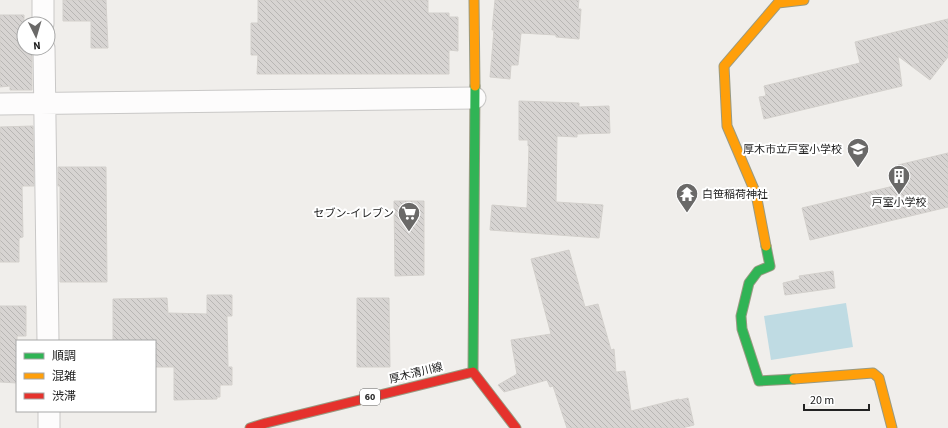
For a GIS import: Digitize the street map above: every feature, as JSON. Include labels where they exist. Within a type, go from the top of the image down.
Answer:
[{"type":"street","points":[[43,0],[44,16]]},
{"type":"street","points":[[474,0],[475,98],[473,372],[516,428]]},
{"type":"street","points":[[804,0],[778,3],[724,66],[727,126],[756,194],[770,266],[758,271],[748,283],[741,316],[742,328],[759,381],[873,373],[879,378],[892,428]]},
{"type":"street","points":[[44,56],[48,340]]},
{"type":"street","points":[[0,104],[475,98]]},
{"type":"street","name":"厚木清川線","points":[[250,428],[473,372]]},
{"type":"street","points":[[49,412],[49,428]]},
{"type":"water","points":[[846,303],[853,347],[771,360],[764,316]]},
{"type":"building","points":[[63,0],[106,0],[108,48],[91,48],[91,21],[63,21]]},
{"type":"building","points":[[258,0],[428,0],[428,13],[449,13],[449,17],[458,17],[458,51],[449,50],[449,74],[257,74],[258,55],[251,55],[251,23],[258,23]]},
{"type":"building","points":[[495,0],[579,0],[578,9],[581,9],[579,39],[556,37],[556,35],[521,33],[518,65],[511,65],[510,79],[490,77]]},
{"type":"building","points":[[0,15],[24,15],[16,16],[16,56],[32,56],[32,90],[10,90],[10,86],[0,87]]},
{"type":"building","points":[[948,19],[948,57],[930,80],[898,56],[902,86],[764,119],[759,97],[766,96],[764,86],[860,63],[855,42]]},
{"type":"building","points":[[519,101],[579,103],[579,107],[609,106],[610,133],[577,134],[577,137],[557,136],[556,202],[603,205],[599,238],[490,230],[492,205],[527,208],[529,146],[528,140],[519,140]]},
{"type":"building","points":[[33,126],[34,186],[22,186],[23,237],[19,238],[19,262],[0,262],[0,127]]},
{"type":"building","name":"戸室小学校","points":[[948,153],[948,207],[810,240],[802,208],[898,185],[896,178],[901,177],[898,165]]},
{"type":"building","points":[[58,167],[106,167],[107,282],[60,282],[60,186],[58,186]]},
{"type":"building","points":[[394,201],[424,201],[424,275],[395,276]]},
{"type":"building","points":[[569,250],[585,307],[598,304],[611,350],[614,349],[616,372],[625,371],[631,411],[688,398],[694,425],[682,428],[567,428],[553,386],[550,387],[547,380],[504,392],[498,385],[517,374],[511,340],[551,334],[531,259]]},
{"type":"building","points":[[833,271],[835,288],[785,295],[783,283],[800,279],[799,276]]},
{"type":"building","points":[[207,295],[232,295],[232,316],[227,316],[228,367],[232,367],[232,385],[220,385],[220,397],[217,397],[217,399],[174,400],[174,367],[156,367],[156,340],[113,340],[113,299],[167,298],[168,313],[207,314]]},
{"type":"building","points":[[357,298],[389,298],[390,367],[357,367]]},
{"type":"building","points":[[0,306],[26,306],[26,336],[17,336],[16,340],[16,383],[0,382]]},
{"type":"traffic: fast","points":[[473,372],[475,86]]},
{"type":"traffic: fast","points":[[766,246],[770,266],[758,271],[749,283],[741,316],[742,329],[759,381],[794,379]]},
{"type":"traffic: slow","points":[[474,0],[475,86]]},
{"type":"traffic: slow","points":[[766,246],[756,194],[727,126],[724,66],[778,3],[804,0]]},
{"type":"traffic: slow","points":[[794,379],[873,373],[879,378],[892,428]]},
{"type":"traffic: jam","points":[[250,428],[473,372],[516,428]]},
{"type":"place","name":"厚木市立戸室小学校","points":[[858,168]]},
{"type":"place","name":"戸室小学校","points":[[899,196]]},
{"type":"place","name":"白笹稲荷神社","points":[[687,214]]},
{"type":"place","name":"セブン-イレブン","points":[[409,232]]}]
